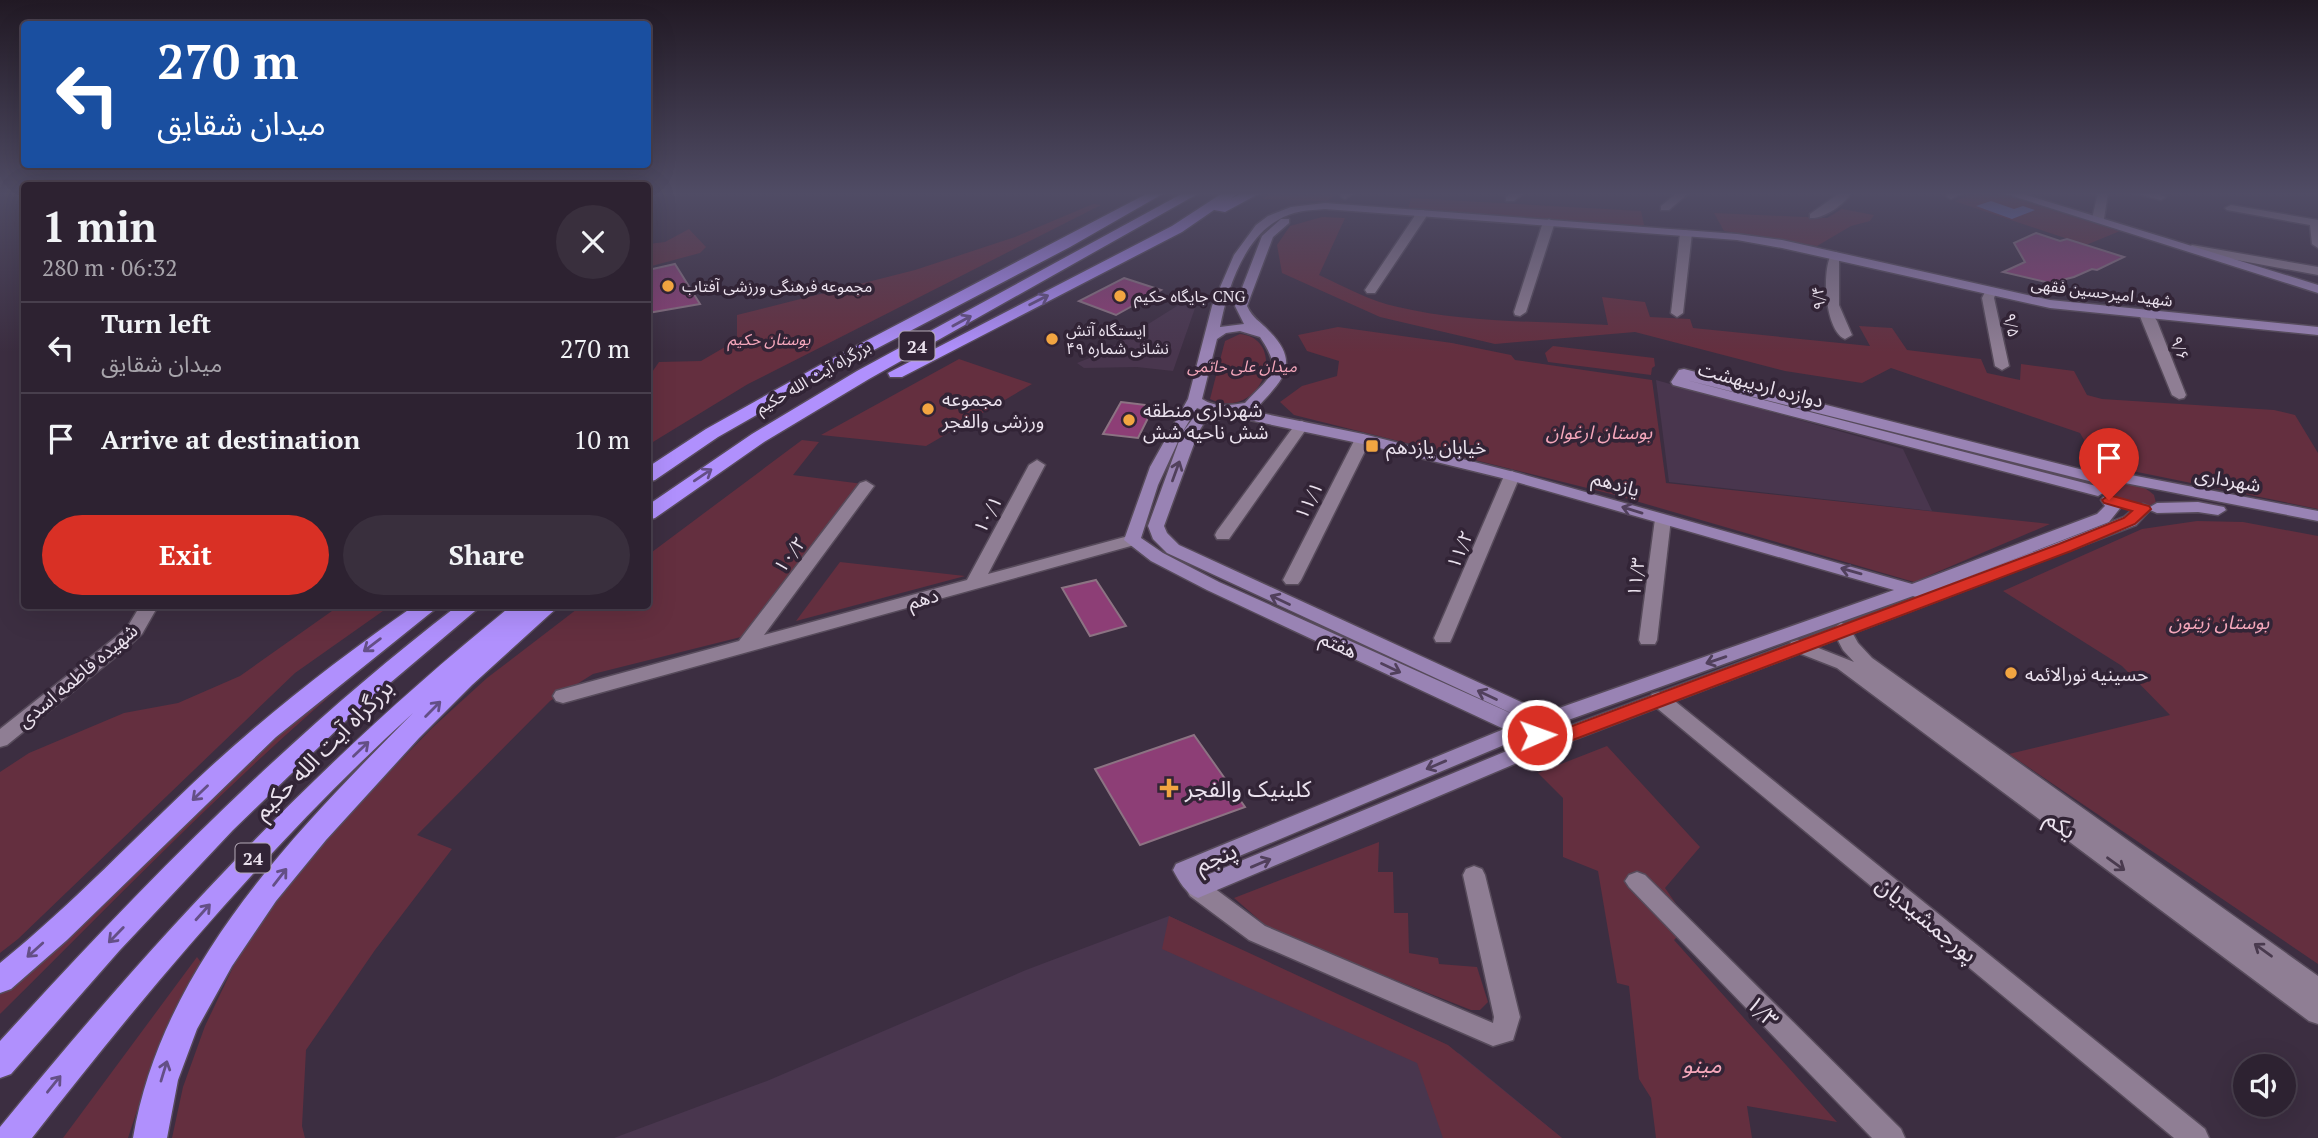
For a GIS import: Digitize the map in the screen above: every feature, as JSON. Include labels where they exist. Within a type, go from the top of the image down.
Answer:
[{"type":"highway","name":"بزرگراه آیت الله حکیم","points":[[651,474],[726,425],[837,362],[1060,245]]},
{"type":"highway","name":"بزرگراه آیت الله حکیم","points":[[651,512],[758,438],[863,375],[1099,245]]},
{"type":"highway","points":[[758,438],[846,398],[1145,245]]},
{"type":"highway","points":[[0,980],[67,921],[218,775],[328,680],[424,609]]},
{"type":"highway","name":"بزرگراه آیت الله حکیم","points":[[0,1064],[75,978],[229,817],[379,678],[466,609]]},
{"type":"highway","name":"بزرگراه آیت الله حکیم","points":[[12,1138],[140,982],[279,831],[431,682],[520,609]]},
{"type":"highway","points":[[150,1138],[157,1095],[178,1038],[218,960],[250,914],[288,866],[396,746],[452,690],[545,609]]},
{"type":"street","name":"شهید امیرحسین فقهی","points":[[1211,337],[1224,290],[1247,245]]},
{"type":"street","name":"شهید امیرحسین فقهی","points":[[1264,245],[1241,306],[1247,320],[1265,334]]},
{"type":"street","points":[[1371,290],[1400,245]]},
{"type":"street","points":[[1520,313],[1541,245]]},
{"type":"street","points":[[1677,313],[1686,245]]},
{"type":"street","name":"شهید امیرحسین فقهی","points":[[1755,245],[1834,259],[2051,310],[2318,331]]},
{"type":"street","points":[[2180,245],[2318,289]]},
{"type":"street","points":[[2192,249],[2318,271]]},
{"type":"street","name":"۹/۴","points":[[1834,259],[1833,305],[1845,335]]},
{"type":"street","name":"۹/۵","points":[[1989,295],[2002,366]]},
{"type":"street","name":"شهید امیرحسین فقهی","points":[[2148,318],[2318,337]]},
{"type":"street","name":"۹/۶","points":[[2148,318],[2179,395]]},
{"type":"street","points":[[1230,328],[1250,328],[1265,334],[1279,355],[1281,368],[1278,377],[1250,407],[1199,420],[1190,433],[1156,526],[1159,535],[1132,540],[1140,508],[1168,445],[1195,399],[1211,337],[1230,328]]},
{"type":"street","name":"دوازده اردیبهشت","points":[[1684,373],[2103,490],[1678,382],[1684,373]]},
{"type":"street","points":[[1265,392],[1265,402],[1285,422]]},
{"type":"street","points":[[1195,399],[1208,408],[1230,411]]},
{"type":"street","name":"یازدهم","points":[[1230,411],[1363,439],[1512,476],[1924,594]]},
{"type":"street","points":[[1223,535],[1302,425]]},
{"type":"street","name":"۱۱/۱","points":[[1292,580],[1363,439]]},
{"type":"street","name":"۱۰/۱","points":[[974,583],[1037,465]]},
{"type":"street","name":"۱۱/۲","points":[[1443,638],[1512,476]]},
{"type":"street","points":[[1555,732],[1924,594],[2130,521],[2162,505],[2159,495],[2131,480]]},
{"type":"street","name":"شهرداری","points":[[2103,490],[2131,480],[2318,516]]},
{"type":"street","name":"۱۰/۲","points":[[745,647],[866,486]]},
{"type":"street","points":[[2103,490],[2150,509]]},
{"type":"street","points":[[1555,732],[1659,699],[1798,646],[2103,519],[2113,506],[2103,490]]},
{"type":"street","name":"شهرداری","points":[[2150,509],[2198,507],[2318,528]]},
{"type":"street","name":"۱۱/۳","points":[[1648,640],[1663,519]]},
{"type":"street","name":"هفتم","points":[[1159,535],[1173,550],[1555,732]]},
{"type":"street","name":"دهم","points":[[563,696],[1132,540]]},
{"type":"street","name":"هفتم","points":[[1132,540],[1157,557],[1213,586],[1523,729]]},
{"type":"street","name":"شهیده فاطمه اسدی","points":[[0,740],[123,641],[143,619],[148,609]]},
{"type":"street","name":"یکم","points":[[1841,629],[1850,646],[1865,662],[2318,990]]},
{"type":"street","name":"یکم","points":[[1798,646],[1844,664],[2318,1013]]},
{"type":"street","name":"پورجمشیدیان","points":[[1659,699],[2195,1138]]},
{"type":"street","name":"پنجم","points":[[1523,729],[1555,732],[1198,889],[1184,870],[1523,729]]},
{"type":"street","points":[[1198,889],[1257,933],[1493,1035],[1504,1032],[1507,1017],[1474,875]]},
{"type":"street","name":"۱/۳","points":[[1637,881],[1891,1138]]},
{"type":"shaded area","points":[[1201,291],[1173,371],[1137,367],[1084,368],[1077,363],[1102,353]]},
{"type":"shaded area","points":[[1656,380],[1903,449],[1932,511],[1669,482]]},
{"type":"shaded area","points":[[1169,916],[1460,1054],[1562,1138],[614,1138],[767,1081],[1026,970]]},
{"type":"green space","points":[[651,245],[704,245],[706,247],[700,253],[651,266]]},
{"type":"green space","name":"بوستان حکیم","points":[[990,245],[1022,245],[748,384],[651,443],[651,374],[659,362],[701,361],[737,340],[737,315],[915,270]]},
{"type":"green space","points":[[1277,245],[1333,245],[1319,275],[1378,301],[1423,312],[1502,321],[1608,325],[1602,297],[1645,302],[1650,317],[1690,319],[1693,328],[1870,346],[1859,326],[1892,328],[1907,350],[1981,359],[1987,373],[2020,380],[2021,364],[2074,371],[2087,395],[2102,399],[2274,410],[2295,415],[2318,453],[2318,509],[2098,464],[2080,433],[1891,368],[1862,383],[1785,371],[1635,332],[1495,344],[1380,317],[1282,273]]},
{"type":"green space","name":"بوستان ارغوان","points":[[1338,327],[1452,343],[1511,355],[1515,360],[1652,380],[1666,483],[2050,524],[1914,582],[1615,495],[1294,415],[1280,402],[1302,386],[1337,376],[1339,361],[1307,351],[1298,335]]},
{"type":"green space","name":"میدان علی حاتمی","points":[[1240,334],[1255,339],[1263,350],[1266,363],[1263,377],[1256,390],[1244,400],[1229,403],[1210,399],[1225,341]]},
{"type":"green space","points":[[1553,346],[1654,358],[1655,366],[1651,375],[1548,362],[1545,353]]},
{"type":"green space","name":"مجموعه ورزشی والفجر","points":[[959,359],[1032,384],[926,446],[821,435]]},
{"type":"green space","points":[[802,440],[819,442],[793,475],[863,484],[745,636],[593,674],[550,701],[417,835],[452,849],[375,950],[306,1050],[302,1126],[305,1138],[172,1138],[183,1087],[205,1026],[248,936],[320,844],[432,728],[487,678],[577,609],[651,609],[651,553]]},
{"type":"green space","points":[[2110,481],[2139,485],[2154,495],[2156,503],[2135,506],[2120,502],[2102,489],[2102,485]]},
{"type":"green space","name":"بوستان زیتون","points":[[2197,521],[2243,522],[2318,536],[2318,964],[2009,754],[2170,715],[2122,666],[2003,591],[2142,529]]},
{"type":"green space","points":[[840,562],[965,576],[796,621]]},
{"type":"green space","points":[[335,609],[386,609],[295,673],[18,939],[0,953],[0,772],[29,753],[124,713],[178,703],[240,676]]},
{"type":"green space","points":[[364,656],[374,659],[229,787],[0,1014],[0,989]]},
{"type":"green space","name":"مینو","points":[[1607,746],[1700,847],[1665,888],[1690,924],[1674,940],[1837,1122],[1747,1106],[1752,1138],[1656,1138],[1651,1098],[1639,1079],[1629,986],[1617,983],[1598,871],[1563,857],[1563,798],[1538,773]]},
{"type":"green space","points":[[1379,842],[1378,872],[1393,872],[1394,913],[1408,913],[1409,953],[1438,958],[1439,964],[1477,967],[1488,1002],[1480,1010],[1471,1010],[1272,931],[1234,898]]},
{"type":"green space","points":[[1169,916],[1448,1045],[1562,1138],[1443,1138],[1417,1063],[1162,949]]},
{"type":"green space","points":[[197,957],[203,965],[179,1007],[160,1049],[128,1138],[63,1138]]},
{"type":"building","points":[[2015,245],[2086,245],[2124,257],[2097,270],[2092,269],[2050,283],[2003,272],[2025,262]]},
{"type":"building","name":"مجموعه فرهنگی ورزشی آفتاب","points":[[675,264],[700,304],[651,312],[651,269]]},
{"type":"building","name":"جایگاه حکیم CNG","points":[[1124,278],[1161,290],[1116,315],[1079,301]]},
{"type":"building","name":"شهرداری منطقه شش ناحیه شش","points":[[1121,402],[1154,406],[1138,438],[1103,434]]},
{"type":"building","points":[[1096,580],[1126,626],[1090,636],[1062,588]]},
{"type":"building","name":"کلینیک والفجر","points":[[1194,735],[1245,807],[1140,845],[1095,769]]},
{"type":"place","name":"مجموعه فرهنگی ورزشی آفتاب","points":[[668,286]]},
{"type":"place","name":"جایگاه حکیم CNG","points":[[1120,296]]},
{"type":"place","name":"ایستگاه آتش نشانی شماره ۴۹","points":[[1052,339]]},
{"type":"place","name":"مجموعه ورزشی والفجر","points":[[928,409]]},
{"type":"place","name":"شهرداری منطقه شش ناحیه شش","points":[[1129,420]]},
{"type":"place","name":"خیابان یازدهم","points":[[1372,446]]},
{"type":"place","name":"حسینیه نورالائمه","points":[[2011,673]]},
{"type":"place","name":"کلینیک والفجر","points":[[1169,788]]},
{"type":"route","points":[[1537,735],[1550,741],[1841,629],[1932,598],[2065,547],[2130,521],[2143,509],[2109,500]]}]
